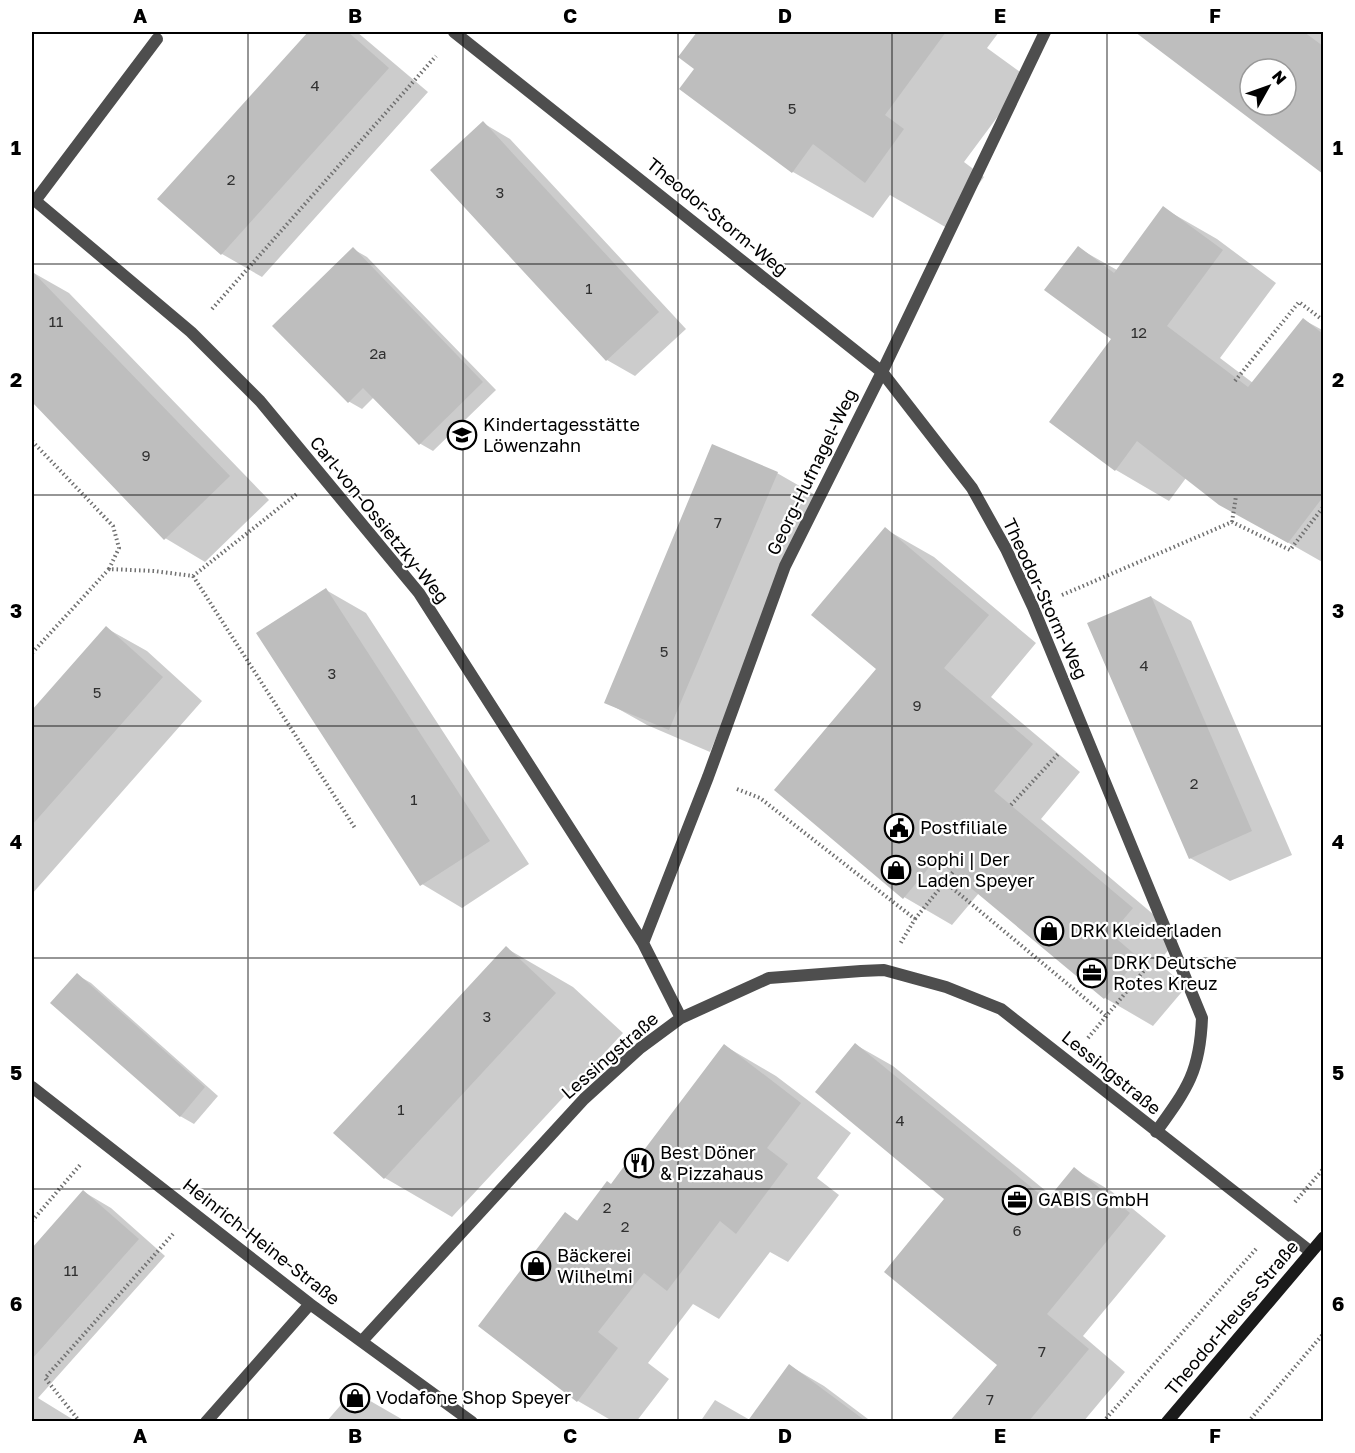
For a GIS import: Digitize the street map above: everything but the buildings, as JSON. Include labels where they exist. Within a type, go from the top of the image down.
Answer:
[{"type":"main road","name":"Theodor-Heuss-Straße","points":[[1167,1422],[1323,1237]]},
{"type":"street","name":"Theodor-Storm-Weg","points":[[455,32],[882,372],[972,488],[1006,549],[1033,607],[1202,1018],[1201,1048],[1193,1076],[1156,1132]]},
{"type":"street","name":"Georg-Hufnagel-Weg","points":[[643,943],[708,777],[785,566],[882,372],[1044,32]]},
{"type":"street","points":[[33,200],[157,39]]},
{"type":"street","name":"Carl-von-Ossietzky-Weg","points":[[33,200],[191,332],[260,401],[419,593],[643,943],[681,1018]]},
{"type":"street","name":"Lessingstraße","points":[[362,1341],[584,1100],[639,1050],[681,1018],[769,978],[884,970],[946,987],[1001,1009],[1311,1252]]},
{"type":"street","name":"Heinrich-Heine-Straße","points":[[32,1087],[310,1304],[472,1422]]},
{"type":"street","points":[[206,1422],[310,1304]]},
{"type":"path","points":[[191,332],[455,32]]},
{"type":"path","points":[[1235,381],[1299,302],[1323,321]]},
{"type":"path","points":[[32,441],[113,526],[119,548],[109,569],[32,653]]},
{"type":"path","points":[[109,569],[193,576],[290,502],[318,472]]},
{"type":"path","points":[[1232,522],[1236,496]]},
{"type":"path","points":[[1033,607],[1232,522],[1290,550],[1323,506]]},
{"type":"path","points":[[193,576],[355,828]]},
{"type":"path","points":[[1011,805],[1083,726]]},
{"type":"path","points":[[708,777],[759,798],[915,919]]},
{"type":"path","points":[[884,970],[915,919],[953,872]]},
{"type":"path","points":[[945,882],[1106,1016]]},
{"type":"path","points":[[1069,1062],[1151,962],[1177,955]]},
{"type":"path","points":[[32,1221],[100,1142]]},
{"type":"path","points":[[1103,1422],[1323,1168]]},
{"type":"path","points":[[80,1422],[45,1378],[193,1211]]},
{"type":"path","points":[[1248,1422],[1323,1333]]},
{"type":"place","name":"Kindertagesstätte Löwenzahn","points":[[462,435]]},
{"type":"place","name":"Postfiliale","points":[[899,828]]},
{"type":"place","name":"sophi | Der Laden Speyer","points":[[896,870]]},
{"type":"place","name":"DRK Kleiderladen","points":[[1049,931]]},
{"type":"place","name":"DRK Deutsche Rotes Kreuz","points":[[1092,973]]},
{"type":"place","name":"Best Döner & Pizzahaus","points":[[639,1163]]},
{"type":"place","name":"GABIS GmbH","points":[[1017,1200]]},
{"type":"place","name":"Bäckerei Wilhelmi","points":[[536,1266]]},
{"type":"place","name":"Vodafone Shop Speyer","points":[[355,1398]]}]
